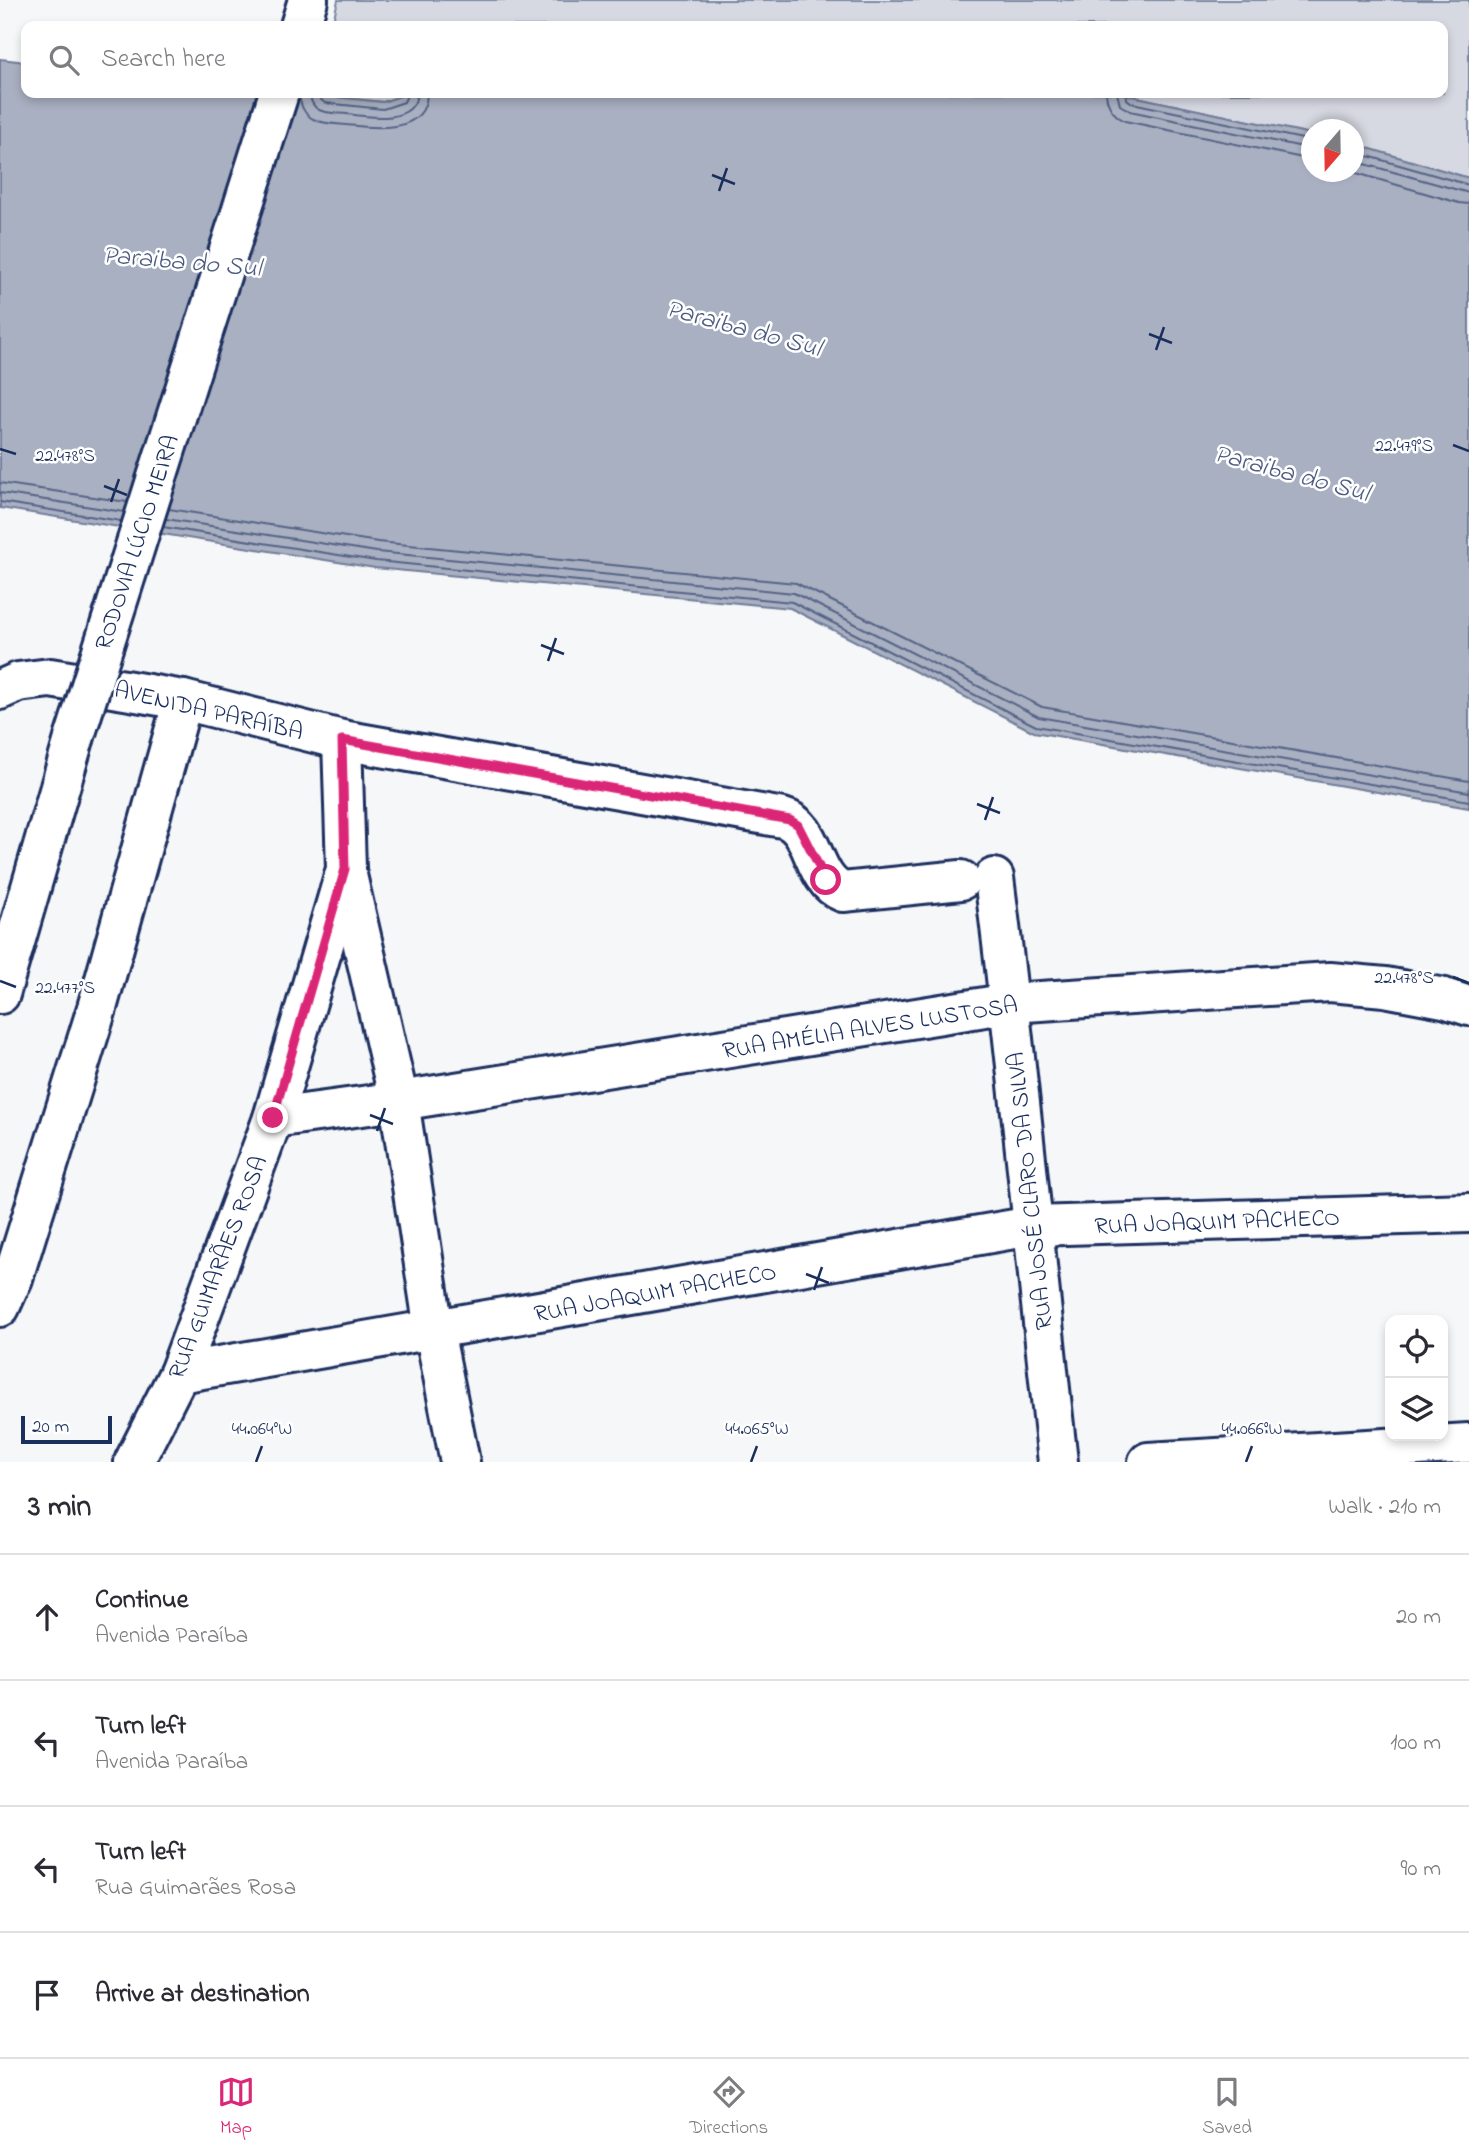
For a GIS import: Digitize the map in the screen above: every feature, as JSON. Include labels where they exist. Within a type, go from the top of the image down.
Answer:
[{"type":"main road","points":[[302,21],[308,0]]},
{"type":"main road","name":"RODOVIA LÚCIO MEIRA","points":[[0,994],[74,739],[277,98]]},
{"type":"main road","name":"AVENIDA PARAÍBA","points":[[0,690],[18,682],[50,678],[183,700],[342,740],[790,820],[798,825],[826,880],[833,888],[843,892],[977,879]]},
{"type":"main road","points":[[0,1307],[13,1278],[93,1021],[183,700]]},
{"type":"main road","name":"RUA GUIMARÃES ROSA","points":[[134,1462],[179,1373],[273,1118],[345,869],[342,740]]},
{"type":"main road","points":[[345,869],[399,1101],[434,1330],[460,1462]]},
{"type":"main road","name":"RUA JOSÉ CLARO DA SILVA","points":[[977,879],[1010,1003],[1058,1462]]},
{"type":"main road","name":"RUA AMÉLIA ALVES LUSTOSA","points":[[273,1118],[399,1101],[1010,1003],[1330,982],[1385,987],[1444,998],[1469,1006]]},
{"type":"main road","name":"RUA JOAQUIM PACHECO","points":[[179,1373],[1032,1226],[1469,1213]]},
{"type":"main road","points":[[1147,1462],[1469,1443]]},
{"type":"shaded area","points":[[338,0],[1469,0],[1469,178],[1364,147],[1364,119],[1301,119],[1301,132],[1142,98],[1448,98],[1448,21],[333,21]]},
{"type":"shaded area","points":[[344,98],[395,98],[383,102]]},
{"type":"water","name":"Paraiba do Sul","points":[[0,59],[21,61],[21,98],[344,98],[383,102],[395,98],[1142,98],[1301,132],[1301,182],[1364,182],[1364,147],[1469,178],[1469,808],[1034,732],[790,608],[375,568],[0,508]]},
{"type":"route","points":[[273,1118],[345,869],[342,740],[790,820],[798,825],[826,880]]}]
